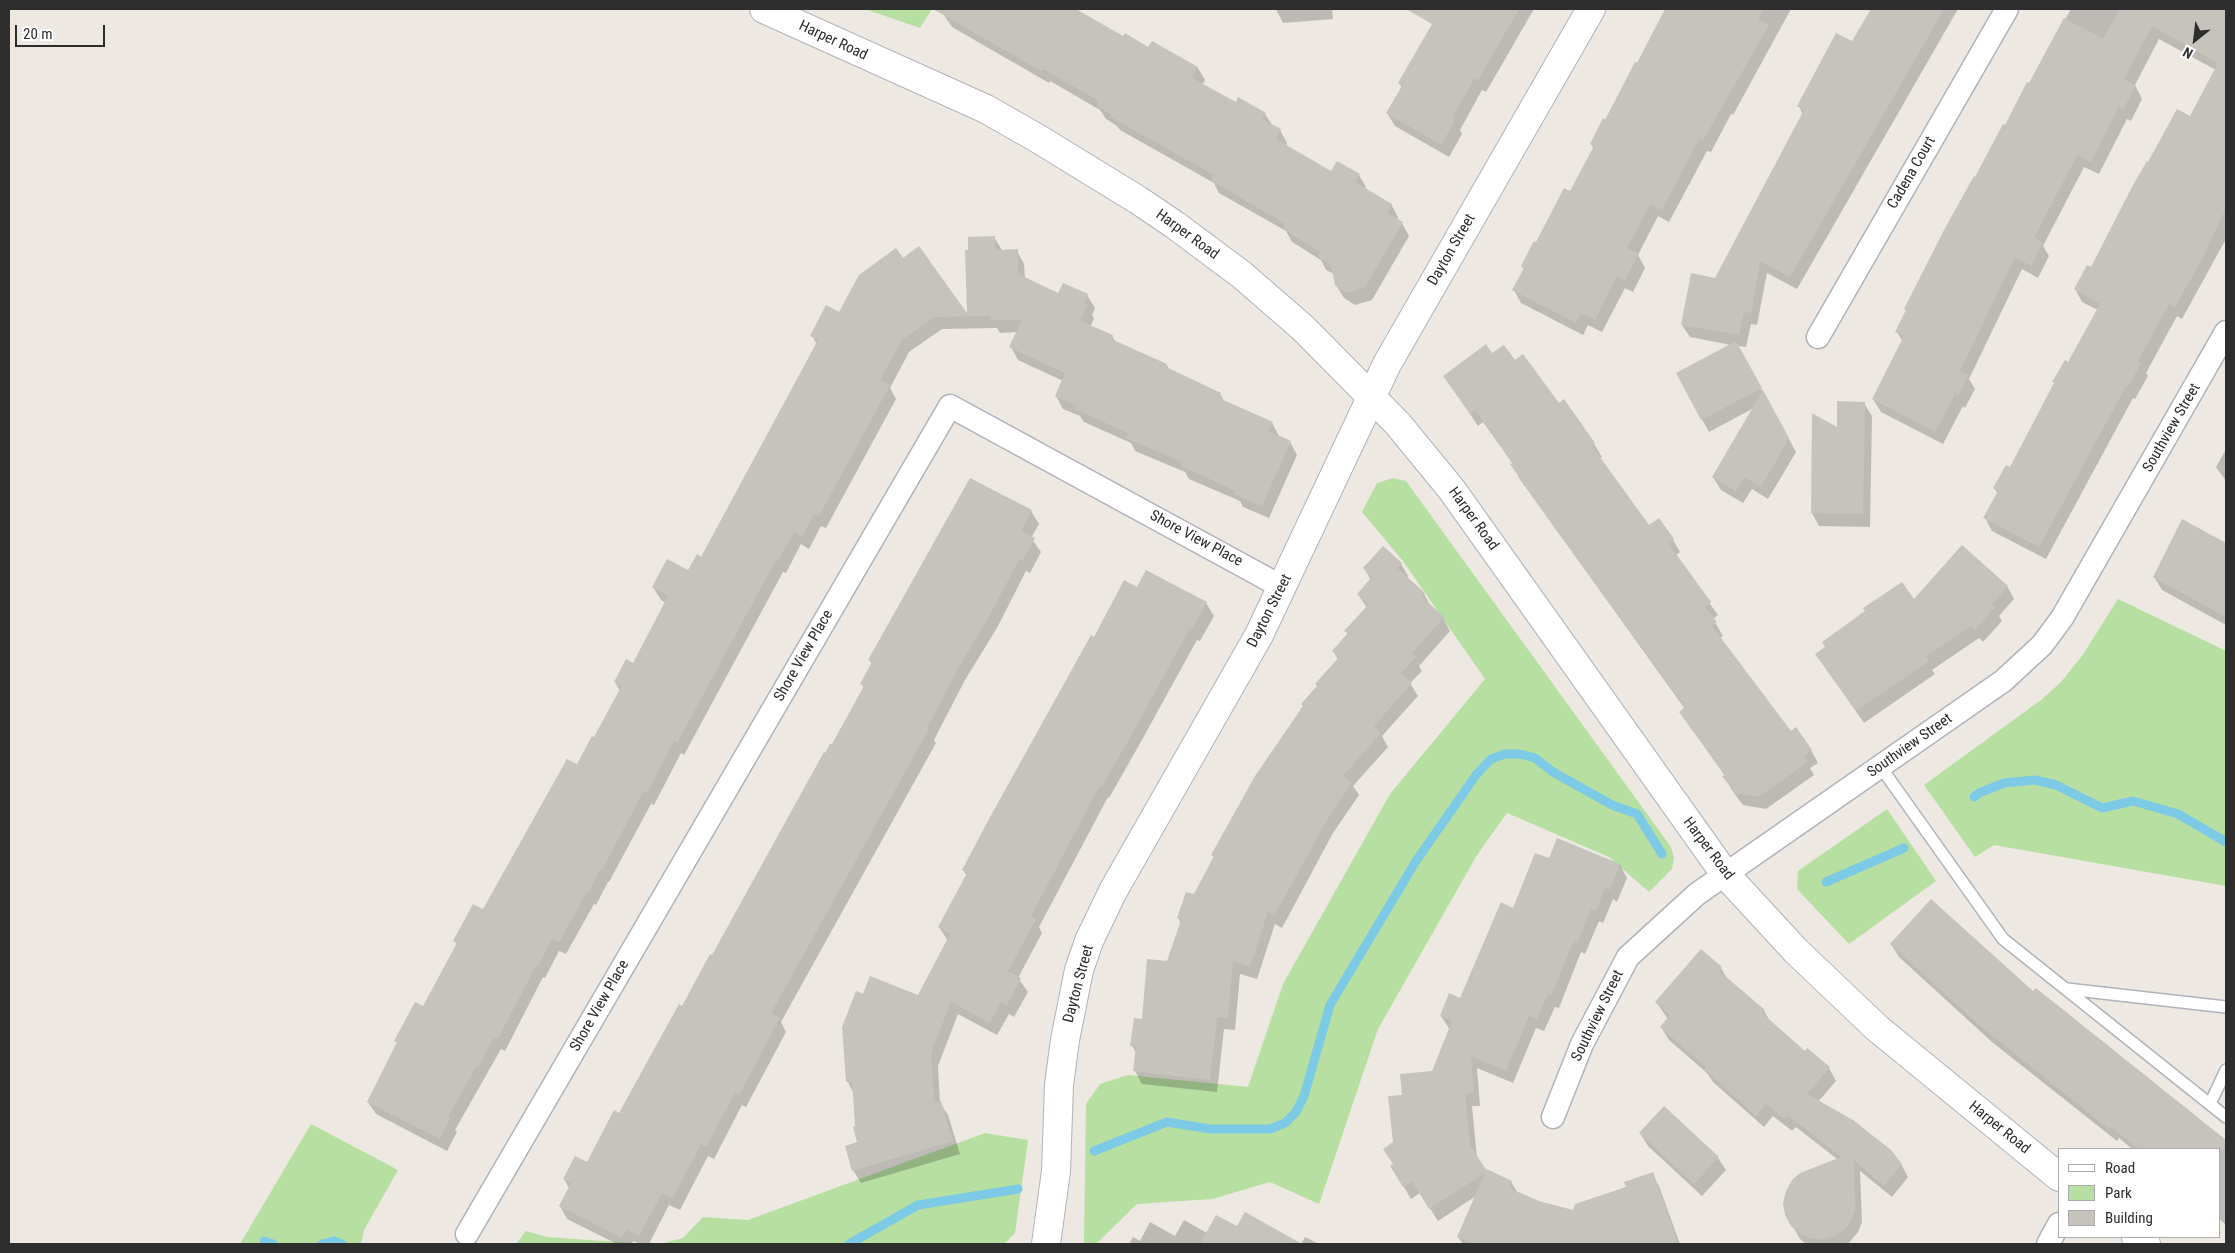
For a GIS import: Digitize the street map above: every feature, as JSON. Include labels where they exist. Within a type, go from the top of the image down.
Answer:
[{"type":"street","name":"Harper Road","points":[[764,9],[986,109],[1138,200],[1210,251],[1284,310],[1322,345],[1372,397],[1423,453],[1452,490],[1725,874],[1796,951],[1877,1028],[2058,1176]]},
{"type":"street","name":"Dayton Street","points":[[1046,1244],[1055,1179],[1059,1085],[1065,1040],[1080,970],[1089,941],[1113,891],[1259,634],[1387,364],[1591,9]]},
{"type":"street","name":"Cadena Court","points":[[1818,337],[2007,9]]},
{"type":"street","name":"Southview Street","points":[[1554,1117],[1582,1044],[1628,957],[1697,894],[1802,823],[1880,766],[2003,681],[2042,645],[2062,618],[2226,332]]},
{"type":"street","name":"Shore View Place","points":[[467,1234],[950,406],[1282,587]]},
{"type":"street","points":[[2048,1244],[2058,1226]]},
{"type":"lane","points":[[1880,766],[2003,939],[2226,1117]]},
{"type":"lane","points":[[2067,989],[2226,1007]]},
{"type":"lane","points":[[2210,1104],[2226,1070]]},
{"type":"green space","points":[[865,9],[932,9],[920,28]]},
{"type":"green space","points":[[1393,478],[1406,481],[1671,847],[1674,857],[1672,869],[1649,892],[1609,857],[1507,813],[1477,855],[1378,1029],[1319,1204],[1270,1182],[1212,1199],[1137,1204],[1096,1244],[1084,1244],[1086,1104],[1100,1084],[1128,1075],[1248,1087],[1283,984],[1390,794],[1485,679],[1403,561],[1362,512],[1377,483]]},
{"type":"green space","points":[[2118,599],[2226,651],[2226,886],[1994,845],[1975,857],[1924,785],[2041,700],[2061,682],[2082,656]]},
{"type":"green space","points":[[1887,809],[1936,881],[1849,944],[1797,889],[1798,871]]},
{"type":"green space","points":[[311,1124],[398,1170],[364,1230],[361,1244],[240,1244]]},
{"type":"green space","points":[[985,1133],[1028,1140],[1015,1233],[1004,1244],[659,1244],[683,1238],[703,1217],[748,1220]]},
{"type":"green space","points":[[526,1231],[547,1237],[646,1244],[516,1244]]},
{"type":"building","points":[[933,9],[1076,9],[1123,36],[1125,33],[1148,47],[1152,41],[1198,67],[1192,78],[1236,102],[1238,97],[1266,113],[1262,119],[1281,129],[1276,139],[1331,171],[1337,161],[1360,174],[1355,182],[1392,204],[1387,213],[1403,222],[1365,287],[1347,293],[1335,285],[1331,265],[1318,257],[1320,252],[1283,229],[1286,224],[1211,180],[1214,175],[1111,117],[1112,115],[1097,106],[1099,101],[1043,69],[1041,71]]},
{"type":"building","points":[[1406,9],[1519,9],[1478,80],[1475,78],[1452,118],[1455,120],[1441,145],[1386,113],[1402,86],[1398,83],[1432,24]]},
{"type":"building","points":[[1665,9],[1764,9],[1758,19],[1769,25],[1703,140],[1699,139],[1662,210],[1650,204],[1627,248],[1639,254],[1625,280],[1617,276],[1595,320],[1581,313],[1576,323],[1512,290],[1524,268],[1521,266],[1534,241],[1536,242],[1564,188],[1570,191],[1594,146],[1590,144],[1603,118],[1605,120]]},
{"type":"building","points":[[1871,9],[1944,9],[1790,277],[1760,261],[1751,313],[1744,312],[1739,335],[1681,325],[1691,273],[1715,278],[1804,110],[1797,106],[1836,33],[1852,41]]},
{"type":"building","points":[[2120,9],[2226,9],[2226,208],[2201,261],[2175,307],[2169,304],[2138,361],[2141,363],[2128,387],[2126,386],[2039,547],[1983,518],[1998,491],[1993,488],[2006,465],[2010,467],[2054,383],[2052,382],[2065,360],[2068,362],[2100,304],[2074,289],[2087,265],[2091,267],[2133,185],[2177,109],[2190,116],[2218,63],[2152,26],[2124,79],[2136,86],[2123,109],[2119,107],[2091,162],[2077,155],[2034,238],[2043,243],[2031,266],[2015,257],[1960,371],[1969,375],[1958,396],[1955,394],[1935,432],[1872,399],[1904,336],[1895,332],[1906,310],[1904,309],[1944,230],[2003,124],[2005,125],[2027,82],[2029,83],[2064,18],[2103,39]]},
{"type":"building","points":[[995,236],[995,250],[1018,249],[1018,274],[1058,293],[1063,283],[1088,294],[1084,303],[1087,305],[1080,321],[1113,335],[1111,339],[1167,364],[1166,367],[1221,393],[1219,398],[1273,422],[1269,431],[1291,441],[1262,506],[1234,494],[1236,491],[1181,466],[1182,462],[1126,438],[1128,433],[1075,409],[1077,406],[1055,396],[1065,373],[1009,347],[1022,320],[991,320],[991,316],[934,317],[902,340],[880,380],[890,385],[819,516],[814,514],[802,537],[794,532],[778,561],[776,560],[677,743],[674,741],[647,793],[643,792],[602,870],[600,870],[559,942],[552,939],[538,966],[536,965],[498,1039],[494,1037],[448,1117],[450,1118],[440,1139],[367,1102],[397,1042],[394,1041],[415,1002],[423,1006],[457,943],[453,941],[473,904],[483,909],[567,759],[577,764],[592,736],[594,737],[621,687],[614,682],[626,659],[633,663],[668,596],[652,587],[667,559],[688,570],[697,554],[701,557],[818,340],[810,336],[826,305],[839,312],[859,275],[896,248],[903,258],[919,246],[967,313],[965,250],[968,250],[968,237]]},
{"type":"building","points":[[1736,341],[1762,388],[1701,420],[1676,373]]},
{"type":"building","points":[[1486,344],[1492,353],[1504,345],[1515,360],[1523,354],[1559,403],[1564,399],[1595,443],[1592,446],[1649,525],[1659,518],[1674,539],[1668,543],[1711,602],[1705,607],[1717,622],[1712,626],[1791,731],[1796,727],[1812,750],[1803,756],[1808,762],[1758,797],[1735,793],[1722,776],[1725,775],[1679,712],[1685,707],[1552,524],[1510,464],[1513,463],[1475,410],[1470,414],[1443,376]]},
{"type":"building","points":[[1763,390],[1789,438],[1761,487],[1745,477],[1736,491],[1712,477]]},
{"type":"building","points":[[1837,401],[1865,402],[1863,514],[1811,513],[1812,413],[1837,427]]},
{"type":"building","points":[[970,478],[1032,510],[1021,531],[1035,538],[1022,561],[1019,559],[990,615],[959,667],[927,728],[929,729],[771,1013],[780,1018],[739,1095],[735,1093],[706,1147],[701,1144],[673,1198],[662,1193],[639,1236],[626,1229],[622,1238],[559,1206],[571,1183],[563,1179],[575,1156],[587,1162],[614,1110],[619,1113],[679,1004],[682,1006],[710,954],[712,955],[824,752],[832,744],[864,686],[860,684],[872,662],[868,660]]},
{"type":"building","points":[[2182,519],[2226,543],[2226,617],[2153,577]]},
{"type":"building","points":[[1962,545],[2008,586],[1992,604],[1995,607],[1975,630],[1971,626],[1925,657],[1929,661],[1856,711],[1815,654],[1825,647],[1822,642],[1865,611],[1863,608],[1902,582],[1914,599]]},
{"type":"building","points":[[1383,546],[1402,563],[1397,568],[1425,593],[1422,597],[1444,617],[1412,653],[1416,657],[1401,673],[1412,683],[1374,726],[1381,733],[1343,776],[1352,782],[1327,820],[1274,916],[1268,912],[1250,967],[1233,961],[1228,1018],[1217,1017],[1210,1080],[1133,1071],[1136,1046],[1130,1046],[1134,1018],[1142,1019],[1147,959],[1167,961],[1181,920],[1177,918],[1186,892],[1194,894],[1214,856],[1211,855],[1255,776],[1303,706],[1301,704],[1317,686],[1315,684],[1339,657],[1332,651],[1348,633],[1344,631],[1368,605],[1357,594],[1372,577],[1363,568]]},
{"type":"building","points":[[1146,570],[1207,602],[1192,629],[1190,628],[1102,786],[1100,785],[1031,916],[1036,919],[1008,971],[1021,978],[1007,1005],[1001,1002],[990,1023],[951,1002],[931,1053],[934,1103],[941,1101],[953,1141],[852,1171],[845,1146],[857,1142],[853,1127],[855,1126],[852,1082],[846,1082],[842,1027],[856,991],[863,994],[870,976],[918,995],[950,934],[938,927],[967,873],[962,870],[989,819],[1091,635],[1094,637],[1124,580],[1137,587]]},
{"type":"building","points":[[1557,838],[1620,864],[1610,890],[1605,887],[1596,911],[1591,909],[1578,942],[1574,940],[1551,996],[1548,994],[1537,1019],[1529,1016],[1506,1071],[1471,1056],[1474,1093],[1465,1094],[1470,1145],[1487,1171],[1487,1169],[1512,1181],[1509,1188],[1539,1201],[1573,1210],[1575,1204],[1626,1187],[1624,1182],[1653,1172],[1678,1244],[1474,1244],[1457,1237],[1485,1173],[1429,1209],[1412,1181],[1403,1187],[1390,1166],[1393,1164],[1383,1149],[1393,1142],[1388,1096],[1402,1095],[1400,1074],[1432,1071],[1452,1021],[1440,1016],[1449,993],[1460,998],[1501,902],[1513,908],[1535,853],[1549,858]]},
{"type":"building","points":[[1931,899],[2033,991],[2036,988],[2226,1140],[2226,1149],[2138,1148],[2111,1127],[2109,1129],[1984,1029],[1890,944]]},
{"type":"building","points":[[1701,949],[1722,967],[1718,970],[1765,1010],[1762,1013],[1805,1051],[1807,1048],[1830,1067],[1807,1094],[1853,1120],[1891,1150],[1902,1164],[1884,1186],[1854,1160],[1855,1208],[1852,1219],[1845,1229],[1835,1236],[1823,1239],[1811,1238],[1800,1234],[1791,1226],[1785,1215],[1783,1203],[1786,1191],[1792,1180],[1800,1173],[1841,1157],[1788,1115],[1785,1119],[1766,1104],[1756,1116],[1704,1069],[1706,1067],[1660,1027],[1670,1015],[1655,1002]]},
{"type":"building","points":[[1664,1106],[1719,1157],[1694,1184],[1639,1133]]},
{"type":"building","points":[[1245,1212],[1302,1244],[1200,1244],[1216,1215],[1237,1226]]},
{"type":"waterway","points":[[1094,1151],[1167,1122],[1210,1129],[1270,1129],[1285,1123],[1296,1112],[1304,1096],[1330,1005],[1416,861],[1476,775],[1491,759],[1505,754],[1520,754],[1535,758],[1553,772],[1612,805],[1637,814],[1662,854]]},
{"type":"waterway","points":[[1974,797],[1979,793],[2004,783],[2035,780],[2056,785],[2102,808],[2133,801],[2178,814],[2226,842]]},
{"type":"waterway","points":[[1826,882],[1904,848]]},
{"type":"waterway","points":[[849,1244],[918,1205],[1018,1189]]},
{"type":"waterway","points":[[264,1241],[273,1244]]},
{"type":"waterway","points":[[322,1244],[334,1241],[342,1244]]}]
